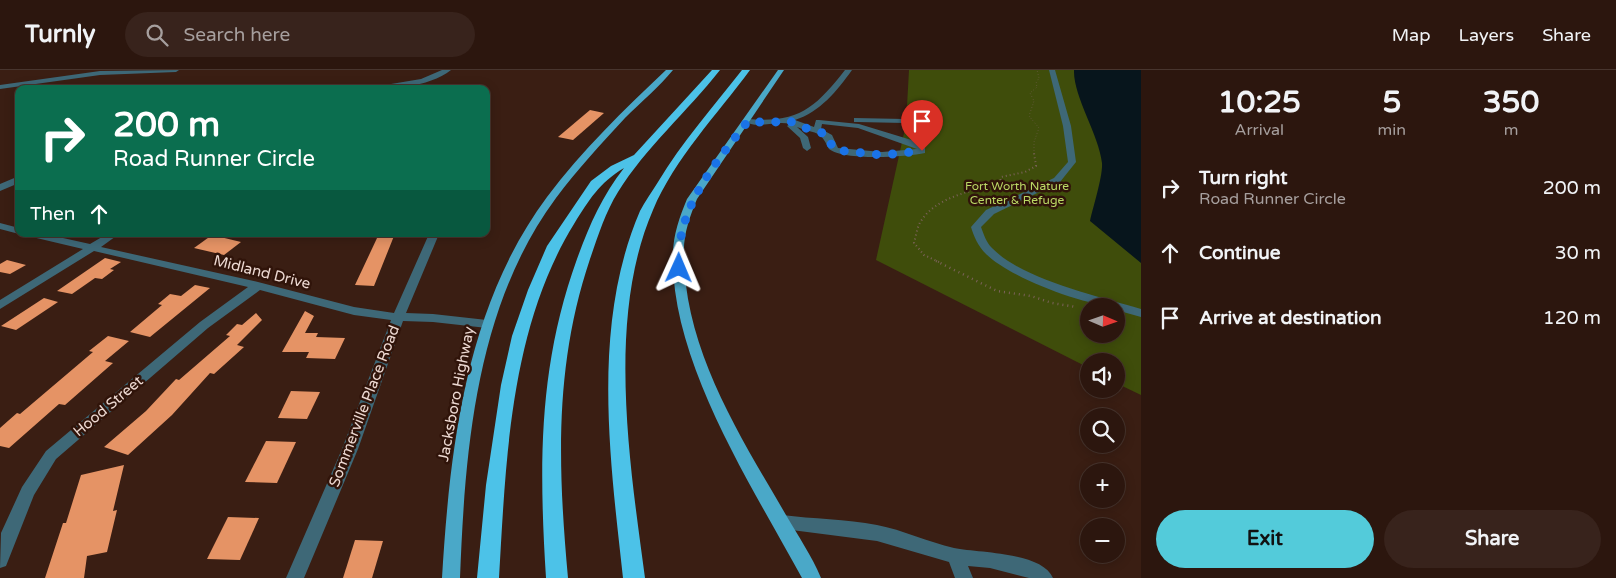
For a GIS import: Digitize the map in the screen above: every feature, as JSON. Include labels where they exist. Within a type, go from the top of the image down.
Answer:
[{"type":"highway","points":[[558,578],[551,477],[552,414],[560,345],[573,285],[593,232],[612,192],[642,151],[716,70]]},
{"type":"highway","points":[[634,578],[620,439],[617,368],[623,304],[634,248],[647,211],[677,159],[746,70]]},
{"type":"highway","points":[[488,578],[494,487],[512,370],[531,296],[562,229],[598,182],[642,151]]},
{"type":"main road","name":"Jacksboro Highway","points":[[451,578],[454,501],[470,397],[487,324],[530,230],[549,201],[581,160],[670,70]]},
{"type":"main road","points":[[781,70],[748,121],[692,198],[683,224],[678,253],[682,300],[696,355],[728,427],[812,578]]},
{"type":"street","points":[[0,87],[102,72],[176,70]]},
{"type":"street","points":[[395,85],[423,81],[448,70]]},
{"type":"street","points":[[748,121],[769,123],[807,114],[824,101],[849,70]]},
{"type":"street","points":[[1052,70],[1066,126],[1072,162],[1060,177],[990,212],[976,227],[979,238],[990,253],[1018,271],[1141,313]]},
{"type":"street","points":[[807,114],[819,117],[882,122],[905,121]]},
{"type":"street","points":[[786,120],[816,130],[829,137],[832,147],[836,150],[882,155],[922,151],[921,147],[915,144],[859,126],[819,122],[816,130]]},
{"type":"street","points":[[786,120],[804,137],[807,148]]},
{"type":"street","points":[[0,188],[15,181]]},
{"type":"street","points":[[0,226],[15,230]]},
{"type":"street","name":"Midland Drive","points":[[45,237],[258,286],[354,311],[487,324]]},
{"type":"street","points":[[0,305],[109,237]]},
{"type":"street","name":"Sommerville Place Road","points":[[295,578],[349,449],[421,259],[432,237]]},
{"type":"street","name":"Hood Street","points":[[0,560],[18,511],[44,463],[51,455],[204,325],[258,286]]},
{"type":"street","points":[[782,522],[877,533],[955,556],[990,560],[1033,570],[1044,578]]},
{"type":"street","points":[[955,556],[964,578]]},
{"type":"green space","name":"Fort Worth Nature Center & Refuge","points":[[909,70],[1141,70],[1141,395],[1125,387],[1125,353],[1080,353],[1080,363],[876,260],[906,124]]},
{"type":"shaded area","points":[[1074,70],[1141,70],[1141,263],[1090,221],[1102,163],[1096,140],[1078,92]]},
{"type":"building","points":[[590,110],[604,113],[573,140],[558,137]]},
{"type":"building","points":[[209,237],[220,237],[241,242],[224,255],[194,248]]},
{"type":"building","points":[[378,237],[394,237],[374,286],[355,285]]},
{"type":"building","points":[[105,258],[121,262],[110,269],[114,270],[102,279],[95,278],[72,294],[57,291]]},
{"type":"building","points":[[7,260],[26,265],[10,274],[0,272],[0,264]]},
{"type":"building","points":[[195,285],[210,288],[150,337],[130,332],[162,305],[158,304],[170,294],[181,296]]},
{"type":"building","points":[[44,298],[58,302],[16,330],[1,326]]},
{"type":"building","points":[[305,311],[314,316],[305,333],[318,333],[316,337],[345,338],[335,359],[306,358],[309,352],[282,352]]},
{"type":"building","points":[[256,313],[262,320],[237,345],[244,347],[214,374],[210,373],[172,415],[128,455],[104,447],[146,411],[176,379],[179,380],[230,336],[226,335],[237,324],[242,325]]},
{"type":"building","points":[[108,336],[129,341],[105,361],[113,363],[65,405],[59,404],[9,448],[0,446],[0,428],[17,413],[20,414],[93,352],[89,351]]},
{"type":"building","points":[[291,391],[320,392],[307,419],[278,418]]},
{"type":"building","points":[[266,441],[296,442],[277,483],[245,482]]},
{"type":"building","points":[[124,465],[113,511],[117,510],[107,552],[87,556],[84,578],[45,578],[63,523],[66,523],[81,475]]},
{"type":"building","points":[[228,517],[259,518],[240,560],[207,559]]},
{"type":"building","points":[[355,540],[383,541],[372,578],[343,578]]},
{"type":"route","points":[[679,268],[678,253],[683,224],[692,198],[748,121],[769,123],[788,120],[799,126],[826,134],[832,147],[836,150],[882,155],[913,154],[922,151]]}]
